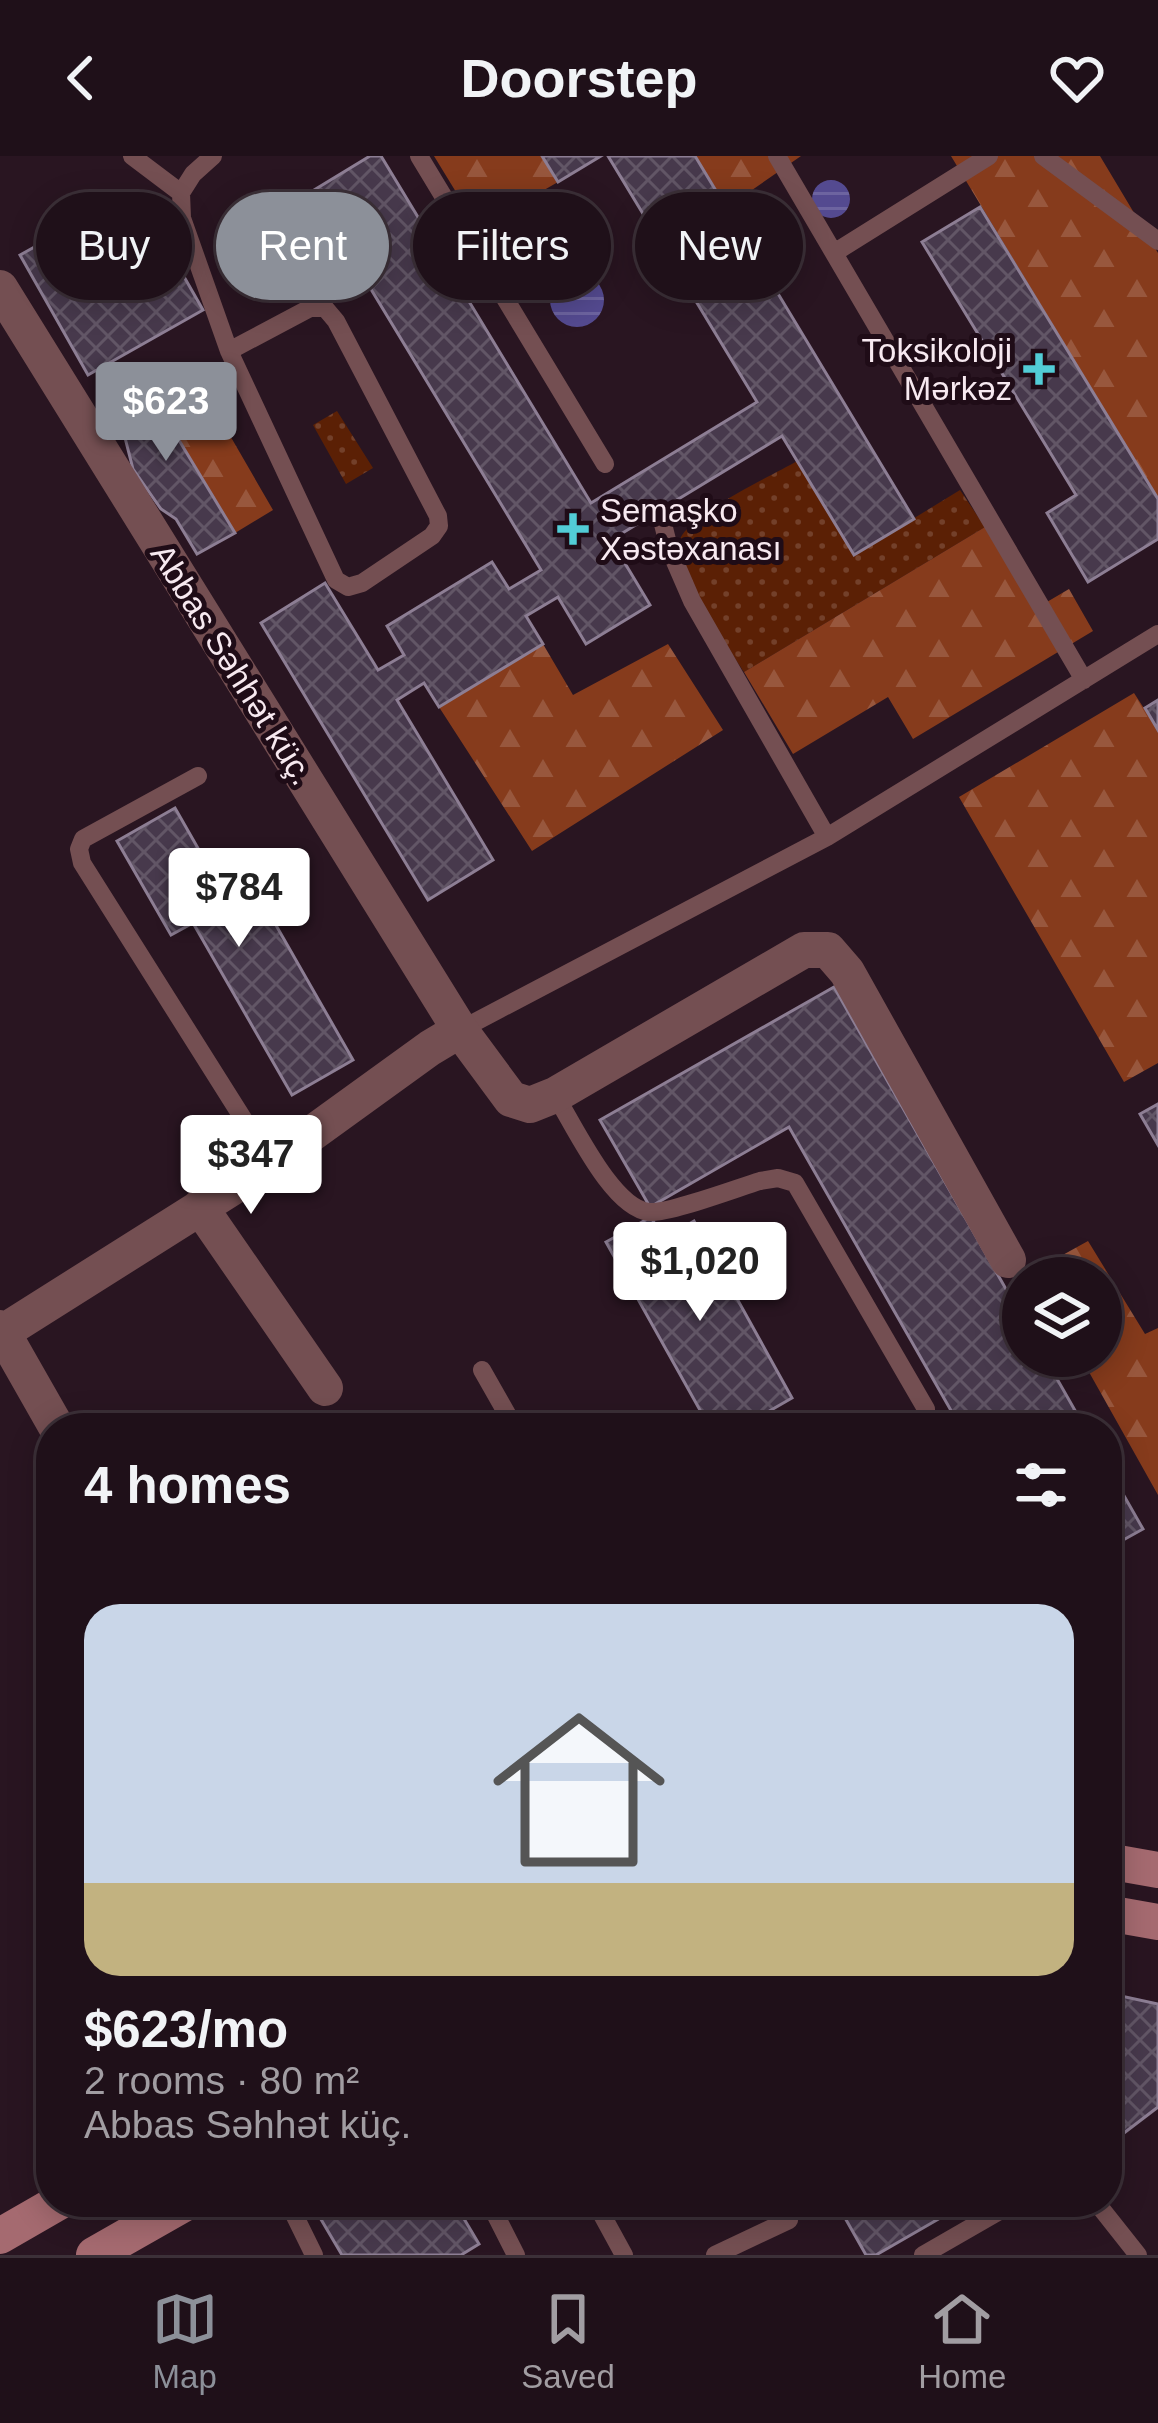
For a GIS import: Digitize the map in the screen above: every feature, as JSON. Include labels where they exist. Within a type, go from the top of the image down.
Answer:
[{"type":"main road","points":[[1122,1864],[1158,1870]]},
{"type":"main road","points":[[1122,1916],[1158,1922]]},
{"type":"main road","points":[[0,2236],[36,2215]]},
{"type":"main road","points":[[94,2255],[161,2217]]},
{"type":"street","name":"Abbas Səhhət küç.","points":[[0,288],[460,1030],[511,1100],[530,1105],[556,1095]]},
{"type":"street","points":[[556,1095],[804,950],[827,950],[848,972],[1006,1257]]},
{"type":"street","points":[[48,1413],[1,1332],[271,1162],[460,1030]]},
{"type":"street","points":[[200,1207],[325,1388]]},
{"type":"lane","points":[[132,156],[180,192]]},
{"type":"lane","points":[[182,192],[213,156]]},
{"type":"lane","points":[[419,156],[605,464]]},
{"type":"lane","points":[[778,156],[1084,680]]},
{"type":"lane","points":[[834,253],[989,156]]},
{"type":"lane","points":[[1043,156],[1158,241]]},
{"type":"lane","points":[[192,246],[229,351],[336,580],[348,587],[362,583],[432,536],[440,526],[438,516],[325,308],[310,308],[229,351]]},
{"type":"lane","points":[[662,520],[692,601],[826,838]]},
{"type":"lane","points":[[460,1030],[826,838],[1158,634]]},
{"type":"lane","points":[[198,776],[83,839],[79,849],[82,863],[271,1162]]},
{"type":"lane","points":[[556,1095],[613,1189],[650,1212],[760,1181],[778,1178],[795,1183],[926,1413]]},
{"type":"lane","points":[[482,1370],[506,1413]]},
{"type":"lane","points":[[295,2217],[314,2255]]},
{"type":"lane","points":[[496,2217],[515,2255]]},
{"type":"lane","points":[[603,2217],[624,2255]]},
{"type":"lane","points":[[922,2255],[989,2217]]},
{"type":"lane","points":[[1108,2217],[1138,2255]]},
{"type":"lane","points":[[716,2255],[789,2220]]},
{"type":"shaded area","points":[[831,180],[845,185],[850,199],[845,213],[831,218],[817,213],[812,199],[817,185]]},
{"type":"shaded area","points":[[550,300],[604,300],[596,319],[577,327],[558,319]]},
{"type":"shaded area","points":[[337,411],[373,468],[346,484],[313,425]]},
{"type":"shaded area","points":[[797,461],[854,555],[960,490],[985,527],[744,672],[690,587],[678,552],[680,539],[715,507]]},
{"type":"green space","points":[[434,156],[542,156],[558,182],[541,192],[456,192]]},
{"type":"green space","points":[[695,156],[801,156],[749,192],[716,192]]},
{"type":"green space","points":[[951,156],[1100,156],[1158,253],[1158,499]]},
{"type":"green space","points":[[199,382],[273,510],[235,533],[159,407]]},
{"type":"green space","points":[[985,527],[1035,609],[1069,589],[1093,631],[913,739],[888,697],[793,754],[744,672]]},
{"type":"green space","points":[[543,644],[573,695],[668,644],[723,730],[532,851],[439,707]]},
{"type":"green space","points":[[1134,693],[1158,730],[1158,1063],[1124,1082],[959,797]]},
{"type":"green space","points":[[1088,1241],[1098,1257],[1059,1257]]},
{"type":"green space","points":[[1122,1296],[1145,1334],[1158,1328],[1158,1495],[1122,1431],[1122,1413],[1112,1413],[1092,1377],[1122,1377]]},
{"type":"building","name":"Semaşko Xəstəxanası","points":[[370,156],[381,156],[413,209],[413,300],[468,300],[591,503],[757,402],[695,300],[782,300],[914,519],[854,555],[782,436],[611,540],[650,605],[586,644],[558,597],[526,616],[543,644],[439,707],[424,683],[397,700],[493,860],[428,900],[261,623],[325,583],[378,670],[404,655],[387,626],[492,562],[509,589],[541,570],[377,300],[389,300],[389,192],[311,192]]},
{"type":"building","points":[[542,156],[601,156],[558,182]]},
{"type":"building","name":"Semaşko Xəstəxanası","points":[[608,156],[695,156],[717,192],[635,192],[635,201]]},
{"type":"building","name":"Toksikoloji Mərkəz","points":[[980,207],[1158,499],[1158,539],[1088,582],[1047,513],[1076,495],[922,242]]},
{"type":"building","points":[[36,246],[36,283],[20,255]]},
{"type":"building","points":[[192,291],[203,310],[88,375],[46,300],[192,300]]},
{"type":"building","points":[[136,369],[235,533],[197,554],[176,519],[161,509],[133,469],[122,426],[100,390]]},
{"type":"building","points":[[1158,700],[1158,730],[1145,708]]},
{"type":"building","points":[[175,808],[227,899],[253,885],[353,1060],[292,1095],[193,923],[171,935],[117,841]]},
{"type":"building","points":[[834,987],[1002,1282],[1002,1377],[1056,1377],[1076,1413],[952,1413],[789,1127],[650,1207],[600,1120]]},
{"type":"building","points":[[1158,1104],[1158,1145],[1140,1114]]},
{"type":"building","points":[[651,1217],[663,1239],[694,1221],[792,1398],[766,1413],[702,1413],[606,1242]]},
{"type":"building","points":[[1122,1492],[1143,1529],[1122,1541]]},
{"type":"building","points":[[1122,1996],[1158,2004],[1158,2107],[1122,2135]]},
{"type":"building","points":[[320,2217],[463,2217],[479,2244],[461,2255],[342,2255]]},
{"type":"building","points":[[844,2217],[942,2217],[876,2255],[866,2255]]},
{"type":"place","name":"Toksikoloji Mərkəz","points":[[1039,369]]},
{"type":"place","name":"Semaşko Xəstəxanası","points":[[573,529]]}]
